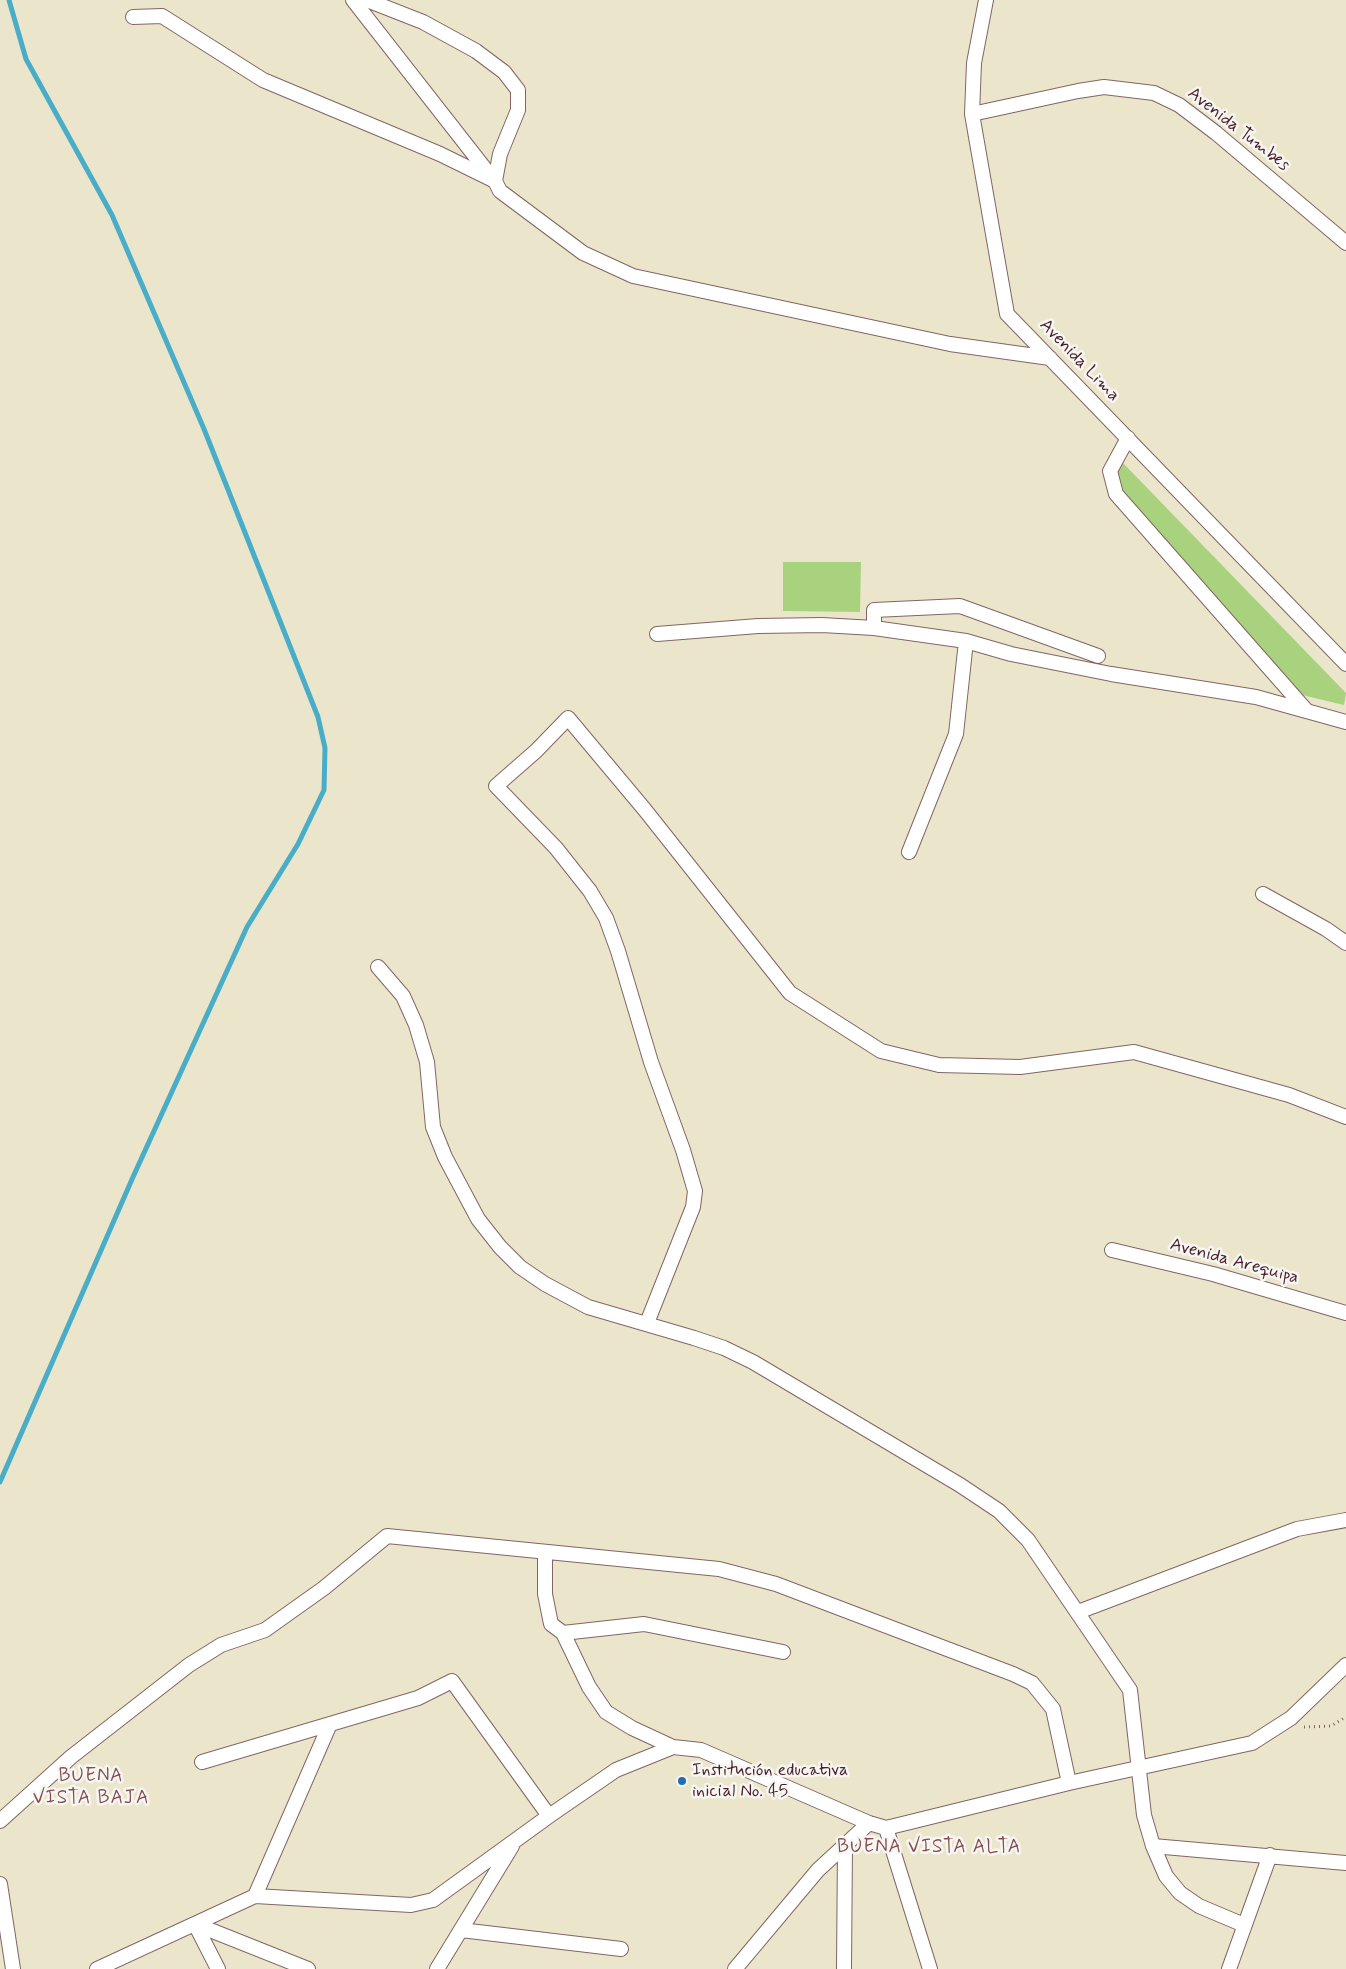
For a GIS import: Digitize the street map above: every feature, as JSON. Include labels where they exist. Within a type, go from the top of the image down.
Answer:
[{"type":"street","points":[[353,0],[495,181],[500,191],[583,253],[633,276],[950,344],[1050,358]]},
{"type":"street","points":[[367,0],[423,22],[476,51],[504,72],[518,90],[518,110],[500,154],[495,181]]},
{"type":"street","name":"Avenida Lima","points":[[986,0],[974,63],[972,114],[1007,314],[1346,664]]},
{"type":"street","points":[[133,18],[162,16],[263,80],[440,154],[495,181]]},
{"type":"street","name":"Avenida Tumbes","points":[[972,114],[1104,87],[1154,93],[1179,106],[1216,133],[1346,243]]},
{"type":"street","points":[[1128,438],[1110,471],[1116,494],[1306,710]]},
{"type":"street","points":[[874,628],[874,610],[960,606],[1098,656]]},
{"type":"street","points":[[657,634],[758,626],[822,625],[874,628],[966,642],[1011,654],[1111,674],[1256,697],[1346,722]]},
{"type":"street","points":[[909,852],[956,734],[966,642]]},
{"type":"street","points":[[647,1323],[693,1207],[695,1191],[683,1150],[650,1062],[618,951],[606,918],[590,891],[556,848],[496,786],[536,751],[568,718],[645,810],[790,992],[881,1051],[939,1065],[1020,1068],[1134,1052],[1289,1094],[1346,1117]]},
{"type":"street","points":[[1263,894],[1326,929],[1346,943]]},
{"type":"street","points":[[378,967],[403,996],[416,1025],[427,1062],[434,1127],[455,1179],[478,1219],[500,1247],[520,1267],[544,1284],[588,1307],[647,1323],[724,1348],[753,1362],[983,1500],[999,1511],[1028,1540],[1130,1690],[1144,1815],[1153,1846],[1166,1876],[1180,1893],[1200,1906],[1244,1925]]},
{"type":"street","name":"Avenida Arequipa","points":[[1112,1250],[1213,1274],[1346,1313]]},
{"type":"street","points":[[1078,1612],[1297,1529],[1346,1520]]},
{"type":"street","points":[[0,1820],[71,1757],[189,1665],[221,1645],[265,1630],[324,1588],[387,1536],[718,1569],[758,1577],[1023,1678],[1040,1690],[1053,1709],[1069,1783]]},
{"type":"street","points":[[545,1552],[545,1594],[551,1624],[563,1633],[589,1686],[606,1712],[632,1728],[673,1747],[701,1750],[869,1823],[886,1828],[1069,1783],[1252,1744],[1291,1718],[1346,1665]]},
{"type":"street","points":[[563,1633],[644,1624],[783,1652]]},
{"type":"street","points":[[202,1762],[418,1698],[452,1681],[549,1816]]},
{"type":"street","points":[[255,1896],[330,1724]]},
{"type":"street","points":[[97,1969],[255,1896],[411,1905],[433,1900],[616,1770],[673,1747]]},
{"type":"street","points":[[735,1969],[818,1870],[869,1823]]},
{"type":"street","points":[[886,1828],[930,1969]]},
{"type":"street","points":[[437,1969],[517,1839]]},
{"type":"street","points":[[844,1969],[845,1845]]},
{"type":"street","points":[[1153,1846],[1346,1863]]},
{"type":"street","points":[[1229,1969],[1270,1855]]},
{"type":"street","points":[[0,1884],[13,1969]]},
{"type":"street","points":[[195,1924],[218,1969]]},
{"type":"street","points":[[195,1924],[308,1969]]},
{"type":"street","points":[[461,1930],[621,1949]]},
{"type":"path","points":[[1291,1718],[1304,1727],[1331,1726],[1346,1717]]},
{"type":"green space","points":[[1122,462],[1346,693],[1344,705],[1302,695],[1121,495],[1116,469]]},
{"type":"green space","points":[[783,562],[861,562],[860,612],[783,611]]},
{"type":"waterway","points":[[0,1482],[133,1177],[247,927],[298,844],[324,790],[325,748],[318,717],[204,429],[112,215],[26,59],[9,0]]},
{"type":"place","name":"Institución educativa inicial No. 45","points":[[682,1781]]},
{"type":"district","name":"BUENA VISTA BAJA","points":[[91,1788]]},
{"type":"district","name":"BUENA VISTA ALTA","points":[[929,1848]]}]
